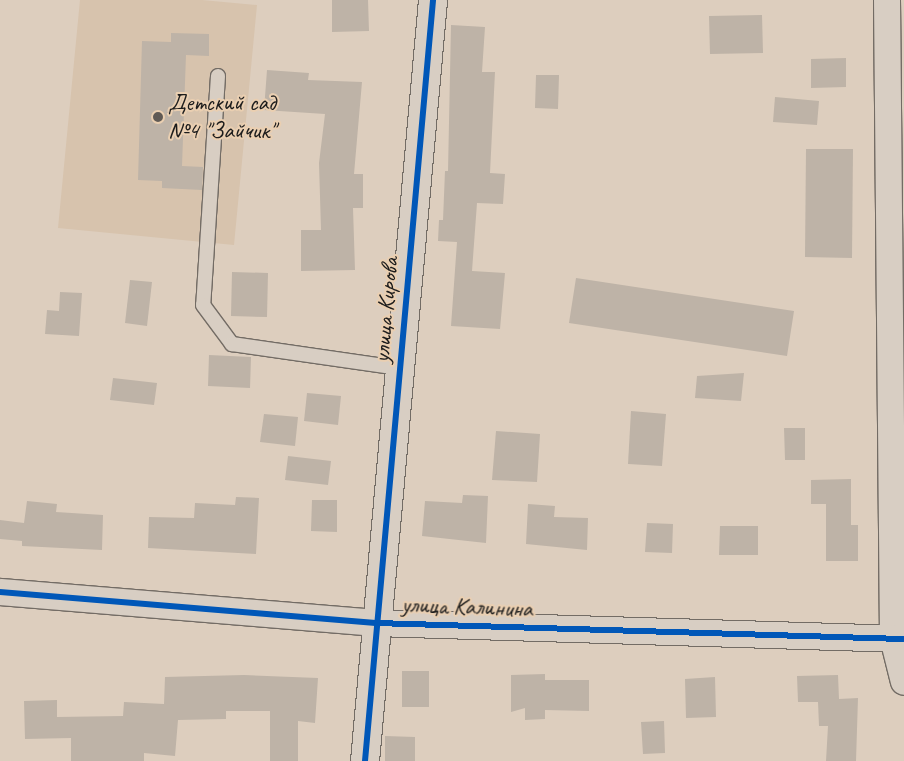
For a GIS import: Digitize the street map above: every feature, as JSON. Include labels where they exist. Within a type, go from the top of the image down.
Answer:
[{"type":"street","name":"улица Кирова","points":[[365,761],[432,0]]},
{"type":"street","points":[[888,0],[898,638],[904,682]]},
{"type":"street","name":"улица Калинина","points":[[0,592],[376,624],[898,638]]},
{"type":"lane","points":[[218,76],[203,304],[232,344],[399,368]]},
{"type":"shaded area","name":"Детский сад №4 \"Зайчик\"","points":[[80,0],[202,0],[257,5],[234,245],[58,228]]},
{"type":"building","points":[[332,0],[368,0],[369,31],[332,32]]},
{"type":"building","points":[[762,15],[763,53],[710,54],[709,16]]},
{"type":"building","points":[[451,25],[485,27],[482,72],[495,72],[490,173],[505,174],[503,204],[477,203],[472,271],[505,273],[500,329],[451,326],[457,242],[438,241],[439,220],[443,220],[445,171],[448,171]]},
{"type":"building","points":[[171,33],[209,34],[209,56],[186,55],[182,166],[203,167],[202,190],[162,188],[162,181],[138,180],[142,41],[171,42]]},
{"type":"building","points":[[846,58],[846,87],[811,88],[811,59]]},
{"type":"building","points":[[267,70],[309,73],[308,80],[362,82],[354,174],[363,174],[363,208],[353,208],[355,270],[301,271],[301,230],[321,230],[319,163],[325,114],[264,110]]},
{"type":"building","points":[[536,75],[559,75],[558,109],[535,108]]},
{"type":"building","points":[[775,97],[819,101],[817,125],[773,122]]},
{"type":"building","points":[[806,149],[853,149],[852,258],[805,257]]},
{"type":"building","points":[[232,272],[268,273],[267,317],[231,316]]},
{"type":"building","points":[[576,278],[794,311],[787,356],[569,323]]},
{"type":"building","points":[[130,280],[152,282],[147,326],[125,323]]},
{"type":"building","points":[[60,292],[82,293],[79,336],[45,334],[47,310],[59,311]]},
{"type":"building","points":[[209,355],[251,357],[250,388],[208,386]]},
{"type":"building","points":[[744,373],[741,401],[695,398],[697,376]]},
{"type":"building","points":[[113,378],[157,383],[154,405],[110,400]]},
{"type":"building","points":[[307,393],[341,396],[338,425],[304,421]]},
{"type":"building","points":[[631,411],[666,414],[662,466],[628,464]]},
{"type":"building","points":[[264,414],[298,417],[295,446],[260,442]]},
{"type":"building","points":[[784,428],[805,428],[805,460],[785,460]]},
{"type":"building","points":[[496,431],[540,434],[537,482],[492,480]]},
{"type":"building","points":[[288,456],[331,461],[328,485],[285,480]]},
{"type":"building","points":[[851,479],[851,525],[858,525],[858,561],[826,561],[826,504],[811,504],[811,480]]},
{"type":"building","points":[[463,495],[488,496],[486,543],[422,536],[425,501],[462,503]]},
{"type":"building","points":[[236,497],[259,498],[256,554],[148,548],[149,517],[194,518],[195,503],[235,505]]},
{"type":"building","points":[[312,500],[337,500],[337,532],[311,531]]},
{"type":"building","points":[[27,501],[57,504],[56,512],[103,515],[102,550],[22,546],[22,541],[0,539],[0,520],[24,523]]},
{"type":"building","points":[[528,504],[555,506],[554,517],[588,518],[587,550],[526,544]]},
{"type":"building","points":[[647,523],[673,524],[672,553],[645,552]]},
{"type":"building","points":[[720,526],[758,526],[758,555],[719,555]]},
{"type":"building","points":[[402,671],[429,671],[429,707],[402,707]]},
{"type":"building","points":[[545,674],[545,680],[589,680],[589,711],[545,710],[545,719],[525,720],[525,708],[511,712],[511,675]]},
{"type":"building","points":[[244,675],[318,678],[315,723],[298,721],[298,761],[270,761],[270,711],[226,711],[226,719],[178,720],[175,756],[144,753],[144,761],[71,761],[71,738],[25,739],[24,701],[57,700],[57,717],[123,716],[124,702],[164,704],[165,677]]},
{"type":"building","points":[[838,675],[839,699],[858,698],[856,761],[826,761],[828,726],[819,726],[818,702],[798,702],[797,676]]},
{"type":"building","points":[[715,677],[716,717],[686,718],[685,679]]},
{"type":"building","points":[[664,721],[665,753],[643,754],[641,722]]},
{"type":"building","points":[[385,736],[415,737],[415,761],[385,761]]},
{"type":"cycle path","points":[[365,761],[433,0]]},
{"type":"cycle path","points":[[0,592],[376,623],[904,639]]},
{"type":"place","name":"Детский сад №4 \"Зайчик\"","points":[[158,117]]}]
